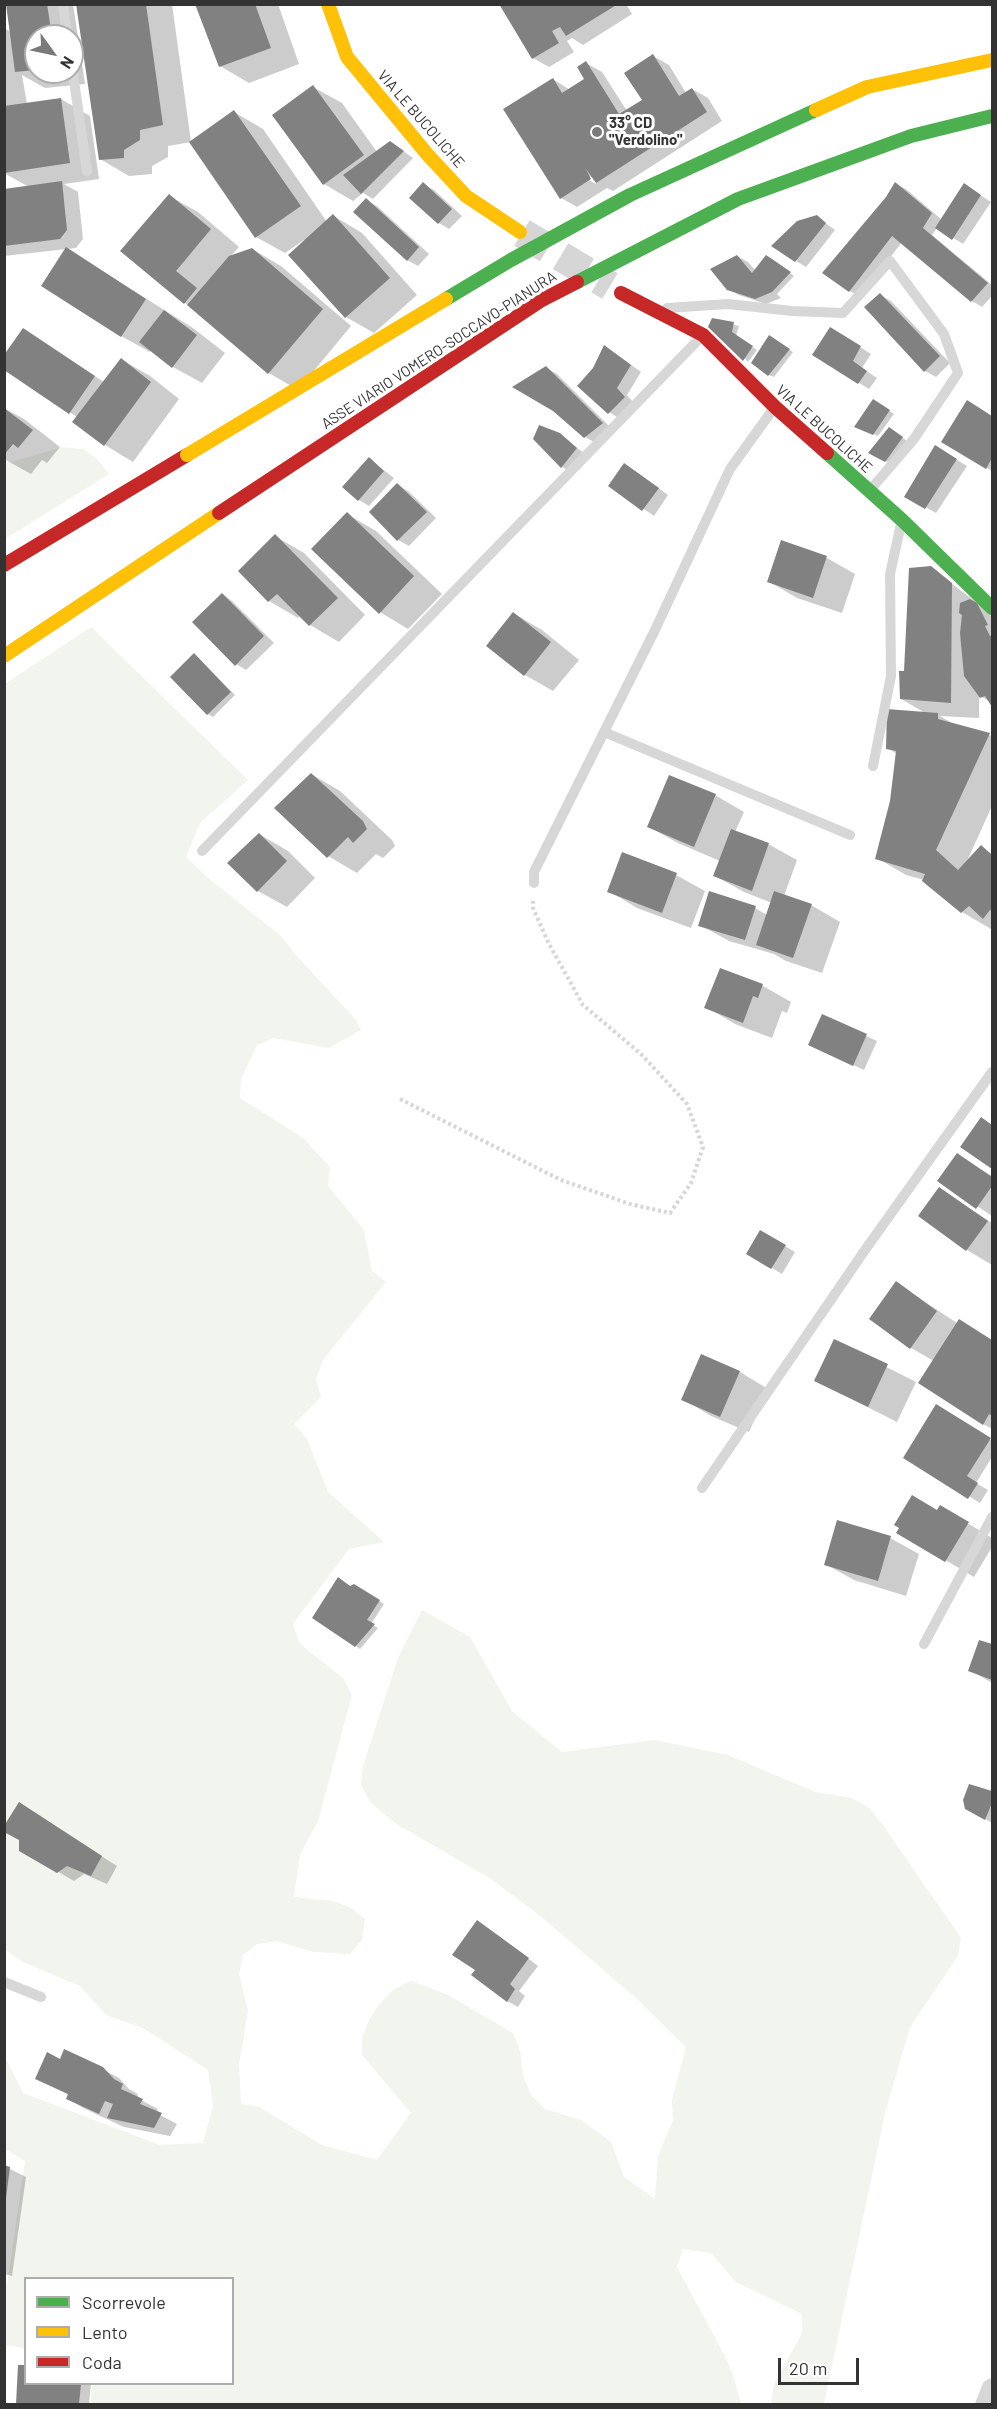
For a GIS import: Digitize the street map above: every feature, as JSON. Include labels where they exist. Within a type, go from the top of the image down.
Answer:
[{"type":"main road","name":"VIA LE BUCOLICHE","points":[[328,4],[347,57],[427,154],[466,196],[520,231]]},
{"type":"main road","points":[[4,565],[511,260],[630,195],[867,87],[993,60]]},
{"type":"main road","name":"ASSE VIARIO VOMERO-SOCCAVO-PIANURA","points":[[4,656],[542,300],[728,204],[911,136],[993,116]]},
{"type":"main road","name":"VIA LE BUCOLICHE","points":[[621,293],[703,335],[775,407],[902,520],[993,608]]},
{"type":"street","points":[[986,2404],[993,2389]]},
{"type":"lane","points":[[63,4],[66,24]]},
{"type":"lane","points":[[74,84],[87,171]]},
{"type":"lane","points":[[652,309],[728,304],[792,311],[843,313],[890,261],[944,334],[958,373],[914,439],[869,491]]},
{"type":"lane","points":[[202,851],[703,335]]},
{"type":"lane","points":[[534,883],[534,872],[730,469],[775,407]]},
{"type":"lane","points":[[873,766],[891,676],[890,574],[902,520]]},
{"type":"lane","points":[[604,732],[850,835]]},
{"type":"lane","points":[[702,1488],[865,1250],[993,1072]]},
{"type":"lane","points":[[924,1644],[993,1517]]},
{"type":"lane","points":[[4,1982],[41,1997]]},
{"type":"path","points":[[400,1099],[561,1180],[630,1204],[670,1213],[691,1183],[702,1147],[687,1104],[641,1054],[583,1005],[549,944],[533,908],[534,883]]},
{"type":"shaded area","points":[[62,447],[83,449],[97,459],[109,474],[5,539],[5,464]]},
{"type":"shaded area","points":[[91,627],[248,780],[200,823],[186,857],[208,878],[281,936],[356,1020],[361,1030],[329,1048],[274,1038],[257,1045],[241,1079],[240,1098],[303,1138],[330,1167],[328,1186],[364,1230],[372,1271],[386,1282],[323,1360],[316,1379],[321,1397],[294,1424],[307,1439],[328,1492],[384,1542],[349,1549],[293,1624],[299,1643],[343,1678],[352,1695],[318,1821],[300,1854],[294,1897],[334,1901],[351,1908],[365,1919],[362,1940],[350,1954],[314,1952],[277,1941],[257,1944],[243,1955],[239,1974],[248,2011],[239,2065],[241,2104],[259,2107],[322,2145],[377,2160],[411,2113],[362,2055],[362,2038],[369,2020],[380,2003],[394,1989],[411,1981],[448,1995],[513,2033],[520,2051],[523,2075],[531,2095],[545,2109],[581,2120],[611,2142],[624,2177],[655,2199],[658,2156],[673,2120],[672,2100],[686,2047],[637,1999],[544,1919],[491,1879],[395,1823],[370,1802],[361,1785],[363,1766],[398,1658],[422,1610],[470,1637],[512,1711],[562,1752],[655,1740],[728,1755],[815,1792],[852,1798],[869,1808],[882,1824],[961,1938],[958,1956],[910,2027],[885,2113],[824,2404],[771,2404],[774,2384],[802,2333],[802,2314],[736,2282],[711,2253],[683,2249],[677,2267],[727,2360],[741,2404],[91,2404],[92,2385],[234,2385],[234,2277],[24,2277],[24,2348],[5,2345],[5,2285],[7,2285],[25,2161],[5,2149],[4,2055],[23,2093],[160,2145],[203,2143],[213,2106],[208,2070],[143,2028],[106,2015],[80,1986],[23,1962],[5,1950],[5,684]]},
{"type":"building","points":[[6,4],[47,4],[50,24],[24,24],[24,71],[15,72]]},
{"type":"building","points":[[76,4],[146,4],[163,125],[140,130],[140,140],[124,150],[124,158],[99,160],[84,58],[84,24],[79,24]]},
{"type":"building","points":[[195,4],[255,4],[271,48],[219,67]]},
{"type":"building","points":[[499,4],[618,4],[566,36],[560,27],[552,31],[559,43],[532,59]]},
{"type":"building","name":"33° CD \"Verdolino\"","points":[[653,54],[679,96],[692,88],[707,112],[596,183],[586,169],[591,179],[560,199],[503,109],[553,78],[562,93],[584,79],[577,67],[586,61],[619,114],[642,100],[624,73]]},
{"type":"building","points":[[313,85],[364,155],[323,185],[272,115]]},
{"type":"building","points":[[61,98],[70,163],[4,173],[4,106]]},
{"type":"building","points":[[234,110],[301,206],[255,238],[189,142]]},
{"type":"building","points":[[390,141],[404,151],[361,194],[343,175]]},
{"type":"building","points":[[62,181],[67,230],[60,239],[4,246],[4,189]]},
{"type":"building","points":[[423,182],[452,209],[438,224],[409,198]]},
{"type":"building","points":[[895,182],[932,213],[923,228],[988,283],[971,302],[892,236],[849,292],[822,273],[886,197]]},
{"type":"building","points":[[964,183],[981,195],[952,240],[935,228]]},
{"type":"building","points":[[169,194],[211,229],[176,271],[197,288],[184,304],[120,251]]},
{"type":"building","points":[[366,198],[419,247],[407,261],[353,212]]},
{"type":"building","points":[[333,214],[390,278],[345,318],[288,255]]},
{"type":"building","points":[[817,215],[826,223],[795,262],[771,246],[797,221]]},
{"type":"building","points":[[66,247],[146,299],[121,337],[41,286]]},
{"type":"building","points":[[252,248],[323,309],[268,374],[187,305],[229,256]]},
{"type":"building","points":[[737,255],[752,273],[766,255],[791,272],[772,292],[755,299],[727,290],[710,269]]},
{"type":"building","points":[[880,293],[940,356],[924,372],[864,307]]},
{"type":"building","points":[[164,310],[197,335],[172,368],[139,342]]},
{"type":"building","points":[[712,318],[734,322],[732,332],[753,346],[743,361],[708,327]]},
{"type":"building","points":[[830,327],[861,346],[853,361],[867,371],[858,384],[812,355]]},
{"type":"building","points":[[23,328],[95,376],[69,414],[4,370],[4,355]]},
{"type":"building","points":[[769,335],[790,349],[768,376],[751,363]]},
{"type":"building","points":[[604,345],[631,365],[617,388],[625,397],[608,414],[577,386],[593,368]]},
{"type":"building","points":[[121,358],[151,382],[104,446],[72,422]]},
{"type":"building","points":[[546,366],[603,423],[584,438],[553,411],[512,387]]},
{"type":"building","points":[[873,399],[890,410],[873,435],[854,427]]},
{"type":"building","points":[[967,400],[992,416],[992,458],[986,469],[941,442]]},
{"type":"building","points":[[4,408],[33,430],[18,448],[13,444],[4,455]]},
{"type":"building","points":[[539,425],[560,433],[577,448],[561,468],[533,439]]},
{"type":"building","points":[[889,427],[903,437],[885,462],[868,453]]},
{"type":"building","points":[[935,445],[957,459],[925,509],[904,497]]},
{"type":"building","points":[[369,457],[384,471],[358,501],[342,487]]},
{"type":"building","points":[[624,463],[659,488],[642,511],[608,486]]},
{"type":"building","points":[[397,483],[427,512],[397,541],[369,512]]},
{"type":"building","points":[[347,512],[414,576],[379,614],[311,549]]},
{"type":"building","points":[[275,534],[338,598],[309,626],[277,594],[268,602],[238,571]]},
{"type":"building","points":[[781,540],[827,556],[813,598],[767,582]]},
{"type":"building","points":[[931,566],[952,583],[951,703],[900,699],[899,671],[904,671],[909,568]]},
{"type":"building","points":[[222,593],[264,636],[235,666],[192,622]]},
{"type":"building","points":[[970,599],[977,603],[988,625],[985,626],[990,636],[992,635],[992,707],[985,696],[980,698],[964,676],[960,633],[962,615],[959,613],[960,603]]},
{"type":"building","points":[[513,612],[551,642],[524,676],[486,646]]},
{"type":"building","points":[[194,653],[231,692],[207,715],[170,677]]},
{"type":"building","points":[[887,709],[938,713],[938,719],[990,733],[936,850],[958,870],[981,845],[992,855],[992,911],[990,910],[983,919],[969,906],[961,913],[922,881],[925,874],[875,859],[890,801],[896,751],[886,749]]},
{"type":"building","points":[[311,773],[363,821],[367,829],[353,843],[348,837],[327,858],[274,808]]},
{"type":"building","points":[[669,775],[716,794],[694,847],[647,827]]},
{"type":"building","points":[[731,829],[769,843],[752,891],[713,876]]},
{"type":"building","points":[[259,833],[287,861],[257,892],[227,863]]},
{"type":"building","points":[[622,852],[677,873],[662,913],[607,892]]},
{"type":"building","points":[[709,891],[756,906],[745,940],[698,926]]},
{"type":"building","points":[[774,891],[812,904],[793,958],[756,945]]},
{"type":"building","points":[[720,968],[763,984],[758,998],[753,996],[743,1023],[704,1008]]},
{"type":"building","points":[[822,1014],[867,1034],[853,1066],[808,1045]]},
{"type":"building","points":[[981,1117],[992,1125],[992,1169],[960,1147]]},
{"type":"building","points":[[957,1153],[992,1177],[992,1186],[976,1209],[937,1181]]},
{"type":"building","points":[[939,1187],[988,1221],[966,1251],[918,1216]]},
{"type":"building","points":[[760,1230],[786,1245],[771,1269],[746,1254]]},
{"type":"building","points":[[896,1281],[937,1311],[910,1349],[869,1319]]},
{"type":"building","points":[[959,1319],[992,1340],[992,1416],[989,1414],[983,1425],[918,1383]]},
{"type":"building","points":[[834,1339],[888,1364],[868,1407],[814,1381]]},
{"type":"building","points":[[701,1354],[740,1371],[720,1417],[681,1400]]},
{"type":"building","points":[[936,1404],[991,1438],[967,1476],[978,1483],[968,1499],[903,1458]]},
{"type":"building","points":[[912,1495],[937,1510],[940,1505],[969,1522],[945,1562],[896,1533],[899,1528],[894,1525]]},
{"type":"building","points":[[837,1520],[891,1536],[878,1581],[824,1565]]},
{"type":"building","points":[[338,1577],[350,1586],[354,1584],[380,1600],[367,1620],[375,1624],[355,1647],[312,1618]]},
{"type":"building","points":[[979,1640],[992,1644],[992,1680],[968,1671]]},
{"type":"building","points":[[969,1784],[992,1791],[992,1803],[985,1820],[965,1809],[963,1800]]},
{"type":"building","points":[[19,1802],[102,1856],[91,1876],[67,1866],[57,1873],[19,1851],[19,1840],[4,1832],[4,1826]]},
{"type":"building","points":[[477,1920],[529,1958],[510,1984],[515,1989],[507,2002],[471,1975],[475,1970],[452,1955]]},
{"type":"building","points":[[64,2049],[103,2067],[114,2079],[123,2084],[121,2089],[143,2099],[140,2104],[162,2113],[154,2128],[107,2118],[113,2104],[105,2101],[99,2114],[66,2099],[68,2094],[35,2079],[47,2052],[60,2059]]},
{"type":"building","points":[[4,2165],[10,2167],[6,2198],[4,2197]]},
{"type":"building","points":[[18,2365],[24,2365],[24,2385],[81,2385],[79,2404],[16,2404]]},
{"type":"tunnel","points":[[522,233],[610,286]]},
{"type":"traffic: fast","points":[[446,299],[511,260],[630,195],[816,110]]},
{"type":"traffic: fast","points":[[577,282],[738,199],[911,136],[992,116]]},
{"type":"traffic: fast","points":[[827,453],[902,520],[992,608]]},
{"type":"traffic: slow","points":[[328,4],[347,57],[427,154],[466,196],[520,232]]},
{"type":"traffic: slow","points":[[816,110],[867,87],[992,60]]},
{"type":"traffic: slow","points":[[187,455],[446,299]]},
{"type":"traffic: slow","points":[[4,656],[219,513]]},
{"type":"traffic: jam","points":[[219,513],[542,300],[577,282]]},
{"type":"traffic: jam","points":[[621,293],[703,335],[775,407],[827,453]]},
{"type":"traffic: jam","points":[[4,565],[187,455]]},
{"type":"place","name":"33° CD \"Verdolino\"","points":[[597,132]]}]
